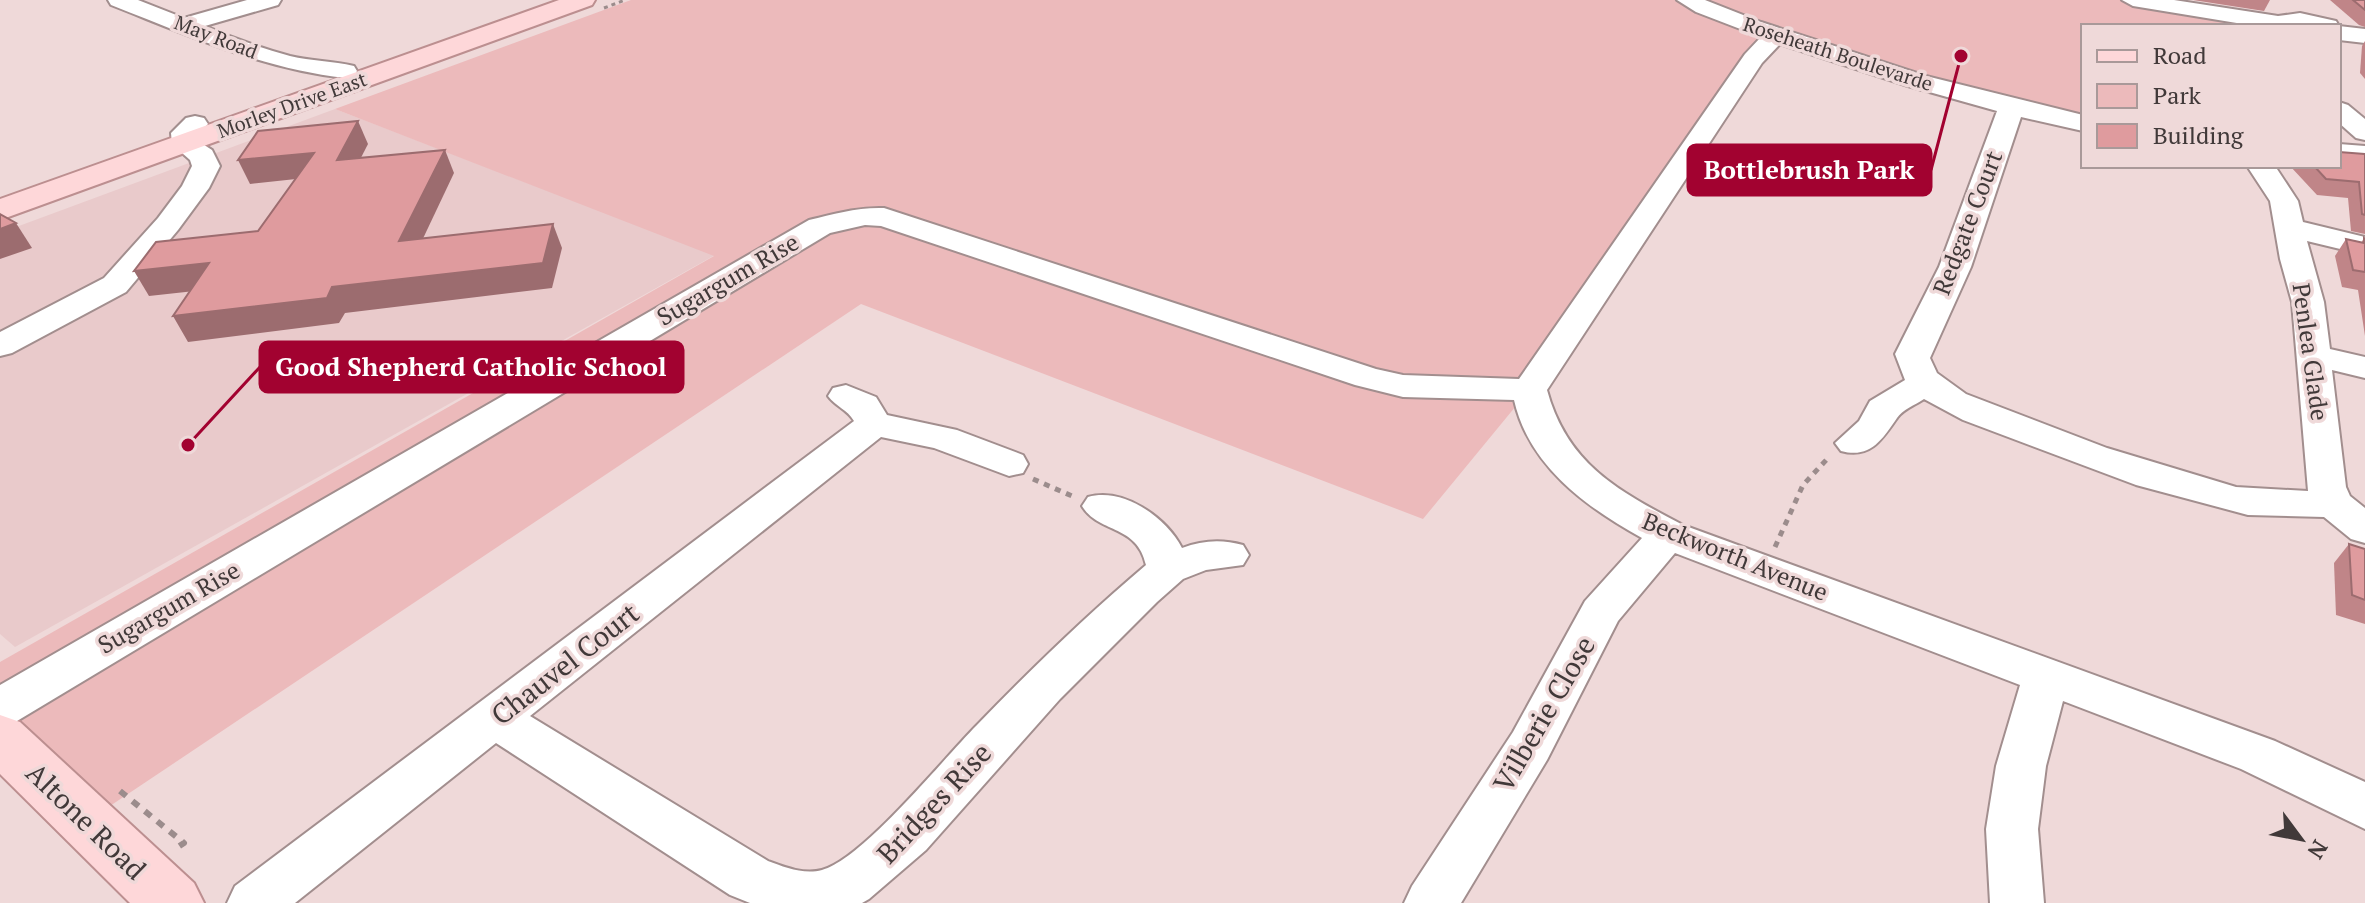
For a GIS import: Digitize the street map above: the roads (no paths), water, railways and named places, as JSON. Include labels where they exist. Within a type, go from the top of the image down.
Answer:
[{"type":"main road","name":"Morley Drive East","points":[[0,210],[303,86],[546,0]]},
{"type":"main road","name":"Morley Drive East","points":[[0,193],[190,134],[583,0]]},
{"type":"main road","name":"Altone Road","points":[[0,738],[172,903]]},
{"type":"street","name":"May Road","points":[[119,0],[268,57],[312,69],[345,71]]},
{"type":"street","points":[[186,25],[270,0]]},
{"type":"street","name":"Roseheath Boulevarde","points":[[1688,0],[1775,45],[1882,71],[2011,109],[2081,123]]},
{"type":"street","points":[[2133,0],[2279,24]]},
{"type":"street","points":[[2294,0],[2319,24]]},
{"type":"street","points":[[2286,24],[2292,20],[2319,24]]},
{"type":"street","points":[[2341,33],[2365,36]]},
{"type":"street","points":[[1529,390],[1775,45]]},
{"type":"street","name":"May Road","points":[[268,57],[298,74],[303,86]]},
{"type":"street","points":[[2343,96],[2365,132]]},
{"type":"street","name":"Redgate Court","points":[[1925,383],[1914,368],[1912,354],[1955,267],[2011,109]]},
{"type":"street","points":[[0,346],[115,285],[168,224],[195,188],[206,166],[190,134]]},
{"type":"street","points":[[2341,152],[2365,154]]},
{"type":"street","name":"Penlea Glade","points":[[2262,168],[2284,201],[2295,259],[2308,302],[2326,487],[2333,503]]},
{"type":"street","name":"Sugargum Rise","points":[[0,708],[820,226],[845,219],[884,217],[1367,378],[1403,386],[1529,390]]},
{"type":"street","points":[[2291,228],[2365,246]]},
{"type":"street","points":[[2314,355],[2365,368]]},
{"type":"street","points":[[1854,443],[1874,427],[1883,409],[1925,383],[1955,403],[2095,458],[2238,501],[2286,506],[2333,503],[2365,529]]},
{"type":"street","name":"Beckworth Avenue","points":[[1529,390],[1532,409],[1549,441],[1577,476],[1617,508],[1668,535],[2258,755],[2327,785],[2365,807]]},
{"type":"street","name":"Chauvel Court","points":[[254,903],[495,718],[860,410],[1009,464]]},
{"type":"street","points":[[1102,506],[1141,524],[1165,546],[1168,569]]},
{"type":"street","name":"Vilberie Close","points":[[1431,903],[1530,746],[1601,612],[1668,535]]},
{"type":"street","name":"Bridges Rise","points":[[495,718],[749,878],[791,895],[832,898],[872,869],[1066,662],[1123,607],[1168,569],[1202,556],[1228,555]]},
{"type":"street","points":[[2017,903],[2012,829],[2021,766],[2046,677]]},
{"type":"place","name":"Bottlebrush Park","points":[[1961,56]]},
{"type":"place","name":"Good Shepherd Catholic School","points":[[188,445]]}]
